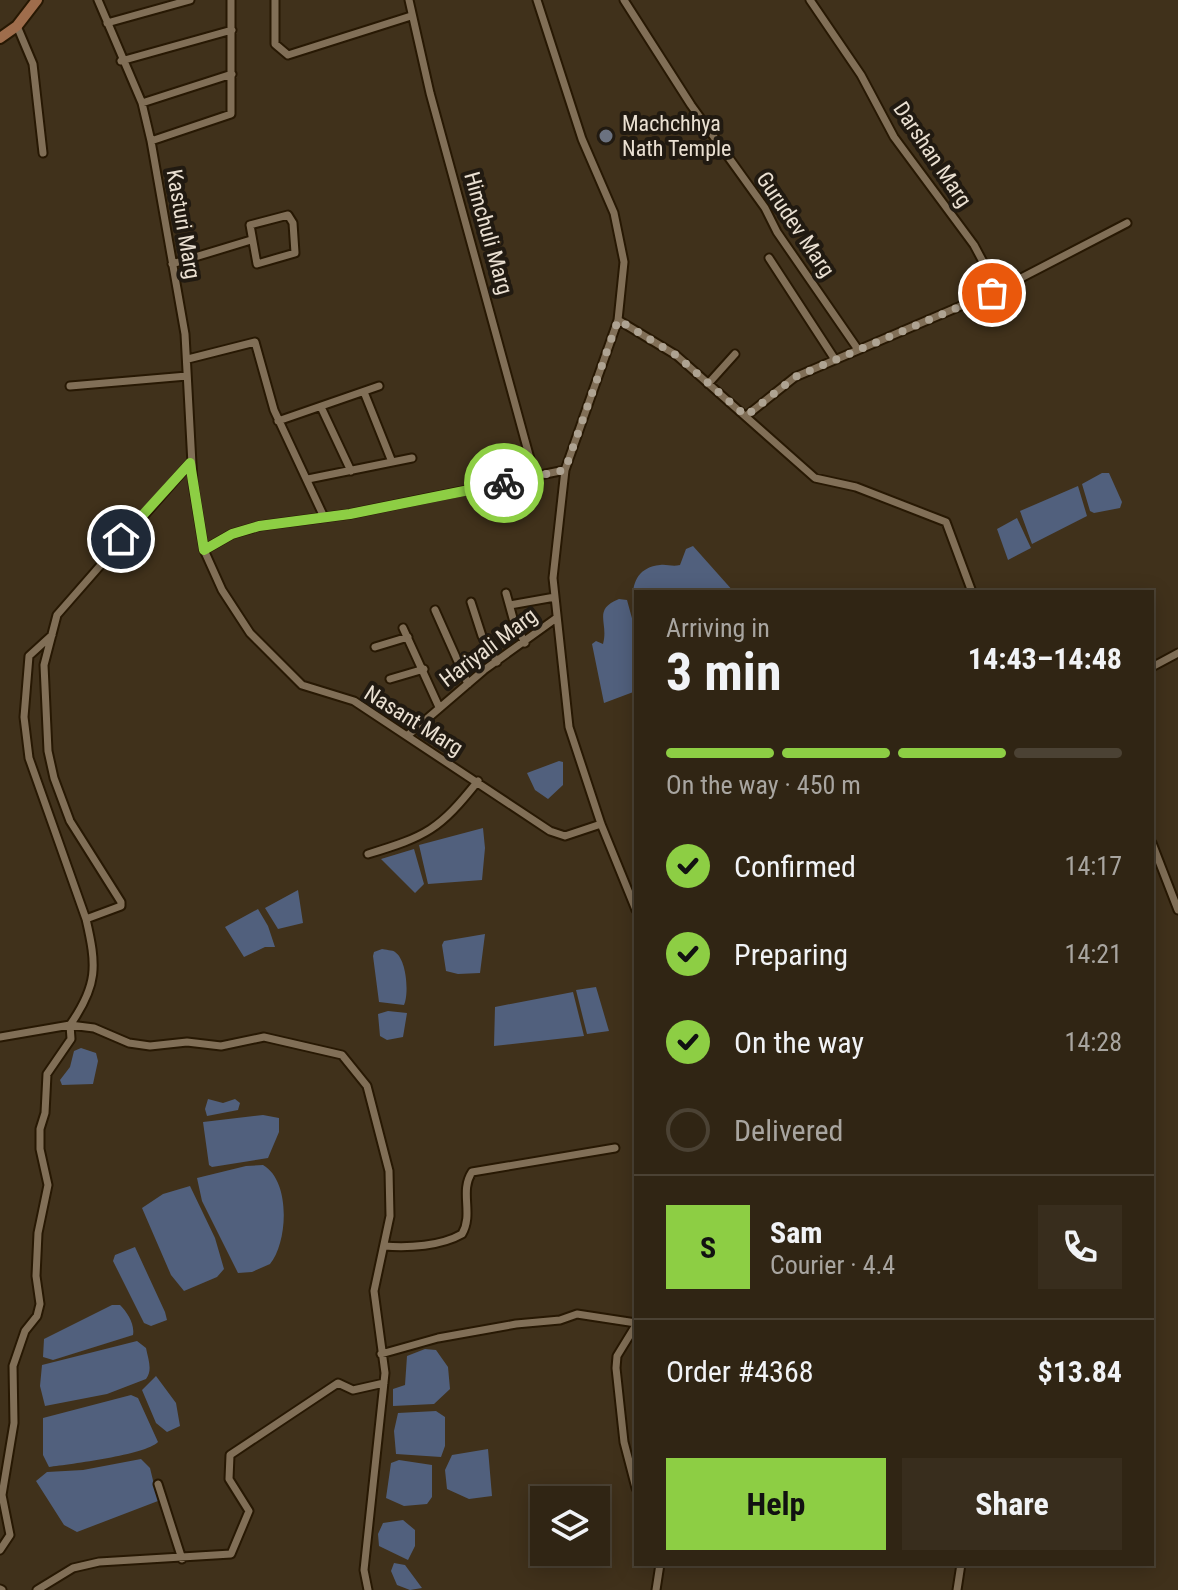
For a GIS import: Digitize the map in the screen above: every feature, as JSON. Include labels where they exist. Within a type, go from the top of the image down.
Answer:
[{"type":"street","points":[[0,38],[17,26],[37,0]]},
{"type":"street","name":"Kasturi Marg","points":[[98,0],[121,61],[142,103],[151,141],[188,359],[190,463]]},
{"type":"street","points":[[107,23],[190,0]]},
{"type":"street","points":[[151,141],[231,114],[231,0]]},
{"type":"street","points":[[275,0],[274,32],[280,51],[296,55],[411,16]]},
{"type":"street","points":[[537,0],[582,139],[614,213],[624,262],[618,320],[565,470],[556,539],[555,619],[569,727],[601,824],[634,905]]},
{"type":"street","name":"Gurudev Marg","points":[[624,0],[857,348]]},
{"type":"street","name":"Darshan Marg","points":[[810,0],[861,75],[894,137],[974,245],[998,290]]},
{"type":"street","name":"Himchuli Marg","points":[[412,1],[411,16],[535,477]]},
{"type":"street","points":[[17,26],[33,64],[43,153]]},
{"type":"street","points":[[121,61],[232,30]]},
{"type":"street","points":[[142,103],[232,74]]},
{"type":"street","points":[[288,215],[292,218],[296,249],[290,257],[257,264],[251,240],[252,223],[288,215]]},
{"type":"street","points":[[746,416],[778,388],[834,358],[998,290],[1127,223]]},
{"type":"street","points":[[172,264],[251,240]]},
{"type":"street","points":[[769,258],[834,358]]},
{"type":"street","points":[[618,320],[676,355],[815,478],[856,487],[946,522],[971,590]]},
{"type":"street","points":[[188,359],[255,342],[278,421],[324,517]]},
{"type":"street","points":[[708,384],[735,354]]},
{"type":"street","points":[[70,386],[187,376]]},
{"type":"street","points":[[278,421],[379,386]]},
{"type":"street","points":[[364,392],[392,462]]},
{"type":"street","points":[[321,407],[351,471]]},
{"type":"street","points":[[308,479],[412,458]]},
{"type":"street","points":[[86,919],[118,910],[121,902],[70,821],[54,778],[48,751],[44,665],[57,615],[190,463]]},
{"type":"street","name":"Nasant Marg","points":[[190,463],[204,550],[237,617],[302,685],[354,701],[556,835],[565,836],[601,824]]},
{"type":"street","points":[[204,550],[232,534],[259,526],[324,517],[565,470]]},
{"type":"street","points":[[506,593],[525,643]]},
{"type":"street","points":[[510,605],[555,597]]},
{"type":"street","points":[[471,602],[482,636],[497,662]]},
{"type":"street","points":[[435,610],[468,684]]},
{"type":"street","name":"Hariyali Marg","points":[[407,736],[468,684],[555,619]]},
{"type":"street","points":[[403,628],[439,707]]},
{"type":"street","points":[[0,1550],[10,1535],[2,1495],[14,1423],[13,1366],[25,1331],[37,1316],[40,1304],[36,1276],[38,1233],[48,1185],[40,1149],[40,1129],[45,1113],[47,1074],[71,1039],[70,1025],[93,983],[94,960],[86,919],[35,779],[25,733],[29,656],[52,635]]},
{"type":"street","points":[[375,647],[408,637]]},
{"type":"street","points":[[1154,666],[1178,653]]},
{"type":"street","points":[[390,679],[424,669]]},
{"type":"street","points":[[368,854],[432,832],[448,819],[478,781]]},
{"type":"street","points":[[1154,848],[1178,910]]},
{"type":"street","points":[[0,1037],[70,1025],[94,1028],[129,1043],[150,1046],[187,1042],[221,1046],[264,1037],[342,1055],[367,1086],[379,1121],[389,1171],[390,1216],[374,1291],[384,1383],[364,1570],[368,1590]]},
{"type":"street","points":[[384,1246],[401,1247],[451,1240],[462,1234],[468,1207],[466,1182],[472,1172],[615,1148]]},
{"type":"street","points":[[381,1354],[438,1338],[516,1324],[560,1320],[577,1314],[634,1324]]},
{"type":"street","points":[[634,1327],[617,1356],[616,1368],[624,1442],[634,1480]]},
{"type":"street","points":[[37,1590],[73,1568],[143,1557],[182,1559],[231,1554],[249,1511],[229,1479],[230,1455],[338,1383],[353,1390],[384,1383]]},
{"type":"street","points":[[158,1484],[182,1559]]},
{"type":"street","points":[[656,1590],[660,1566]]},
{"type":"street","points":[[957,1590],[961,1566]]},
{"type":"water","points":[[1102,473],[1109,473],[1122,502],[1120,508],[1094,513],[1090,511],[1082,484]]},
{"type":"water","points":[[1078,486],[1087,516],[1032,544],[1020,511]]},
{"type":"water","points":[[1017,518],[1031,548],[1008,560],[997,529]]},
{"type":"water","points":[[693,546],[732,590],[634,590],[634,607],[633,592],[634,584],[643,571],[650,567],[680,565],[686,549]]},
{"type":"water","points":[[619,599],[627,600],[634,626],[634,692],[604,703],[592,644],[596,641],[603,644],[603,617],[611,603]]},
{"type":"water","points":[[563,762],[563,785],[548,799],[535,790],[527,773]]},
{"type":"water","points":[[483,828],[482,880],[428,884],[419,845]]},
{"type":"water","points":[[414,849],[424,884],[415,893],[381,859]]},
{"type":"water","points":[[298,890],[303,923],[278,929],[265,908]]},
{"type":"water","points":[[258,909],[275,947],[265,947],[244,957],[225,927]]},
{"type":"water","points":[[485,934],[480,973],[446,971],[444,941]]},
{"type":"water","points":[[382,949],[394,951],[402,962],[407,986],[404,1005],[379,1002],[373,956],[374,952]]},
{"type":"water","points":[[596,987],[609,1031],[587,1034],[576,990]]},
{"type":"water","points":[[573,992],[584,1036],[494,1046],[495,1007]]},
{"type":"water","points":[[388,1011],[407,1013],[403,1037],[387,1040],[380,1036],[378,1014]]},
{"type":"water","points":[[81,1048],[96,1053],[98,1061],[93,1084],[62,1085],[60,1080],[70,1067],[74,1051]]},
{"type":"water","points":[[208,1099],[223,1103],[235,1099],[240,1103],[238,1110],[207,1116],[205,1109]]},
{"type":"water","points":[[263,1115],[279,1118],[279,1132],[268,1158],[209,1165],[203,1122]]},
{"type":"water","points":[[263,1165],[272,1173],[282,1198],[284,1212],[280,1242],[270,1264],[252,1272],[238,1273],[202,1201],[197,1178]]},
{"type":"water","points":[[190,1186],[215,1238],[224,1269],[217,1277],[184,1291],[171,1275],[142,1208],[163,1194]]},
{"type":"water","points":[[135,1247],[167,1320],[151,1326],[144,1323],[113,1261],[115,1255]]},
{"type":"water","points":[[112,1305],[120,1305],[125,1311],[132,1323],[133,1335],[53,1360],[43,1357],[44,1339]]},
{"type":"water","points":[[137,1341],[146,1348],[150,1368],[146,1379],[107,1394],[45,1406],[40,1386],[42,1365]]},
{"type":"water","points":[[425,1349],[436,1350],[448,1367],[450,1389],[434,1404],[393,1406],[393,1389],[405,1385],[407,1356]]},
{"type":"water","points":[[156,1376],[176,1403],[180,1426],[167,1432],[156,1423],[142,1390]]},
{"type":"water","points":[[131,1395],[138,1398],[158,1442],[124,1455],[49,1467],[43,1455],[43,1418]]},
{"type":"water","points":[[436,1411],[445,1417],[445,1446],[441,1457],[396,1454],[394,1431],[398,1413]]},
{"type":"water","points":[[488,1449],[492,1496],[469,1499],[447,1489],[445,1470],[452,1455]]},
{"type":"water","points":[[141,1459],[150,1468],[158,1501],[77,1532],[64,1525],[36,1481],[47,1472],[83,1470]]},
{"type":"water","points":[[399,1460],[432,1465],[432,1497],[427,1504],[404,1506],[386,1498],[391,1463]]},
{"type":"water","points":[[403,1520],[415,1530],[415,1546],[408,1560],[379,1546],[378,1534],[383,1523]]},
{"type":"water","points":[[394,1563],[405,1565],[422,1588],[410,1590],[397,1585],[391,1571]]},
{"type":"way so far","points":[[504,483],[565,470],[618,320],[676,355],[746,416],[795,377],[847,352],[992,293]]},
{"type":"place","name":"Machchhya Nath Temple","points":[[606,136]]},
{"type":"route","points":[[121,539],[190,463],[204,550],[232,534],[259,526],[350,514],[504,483]]}]
